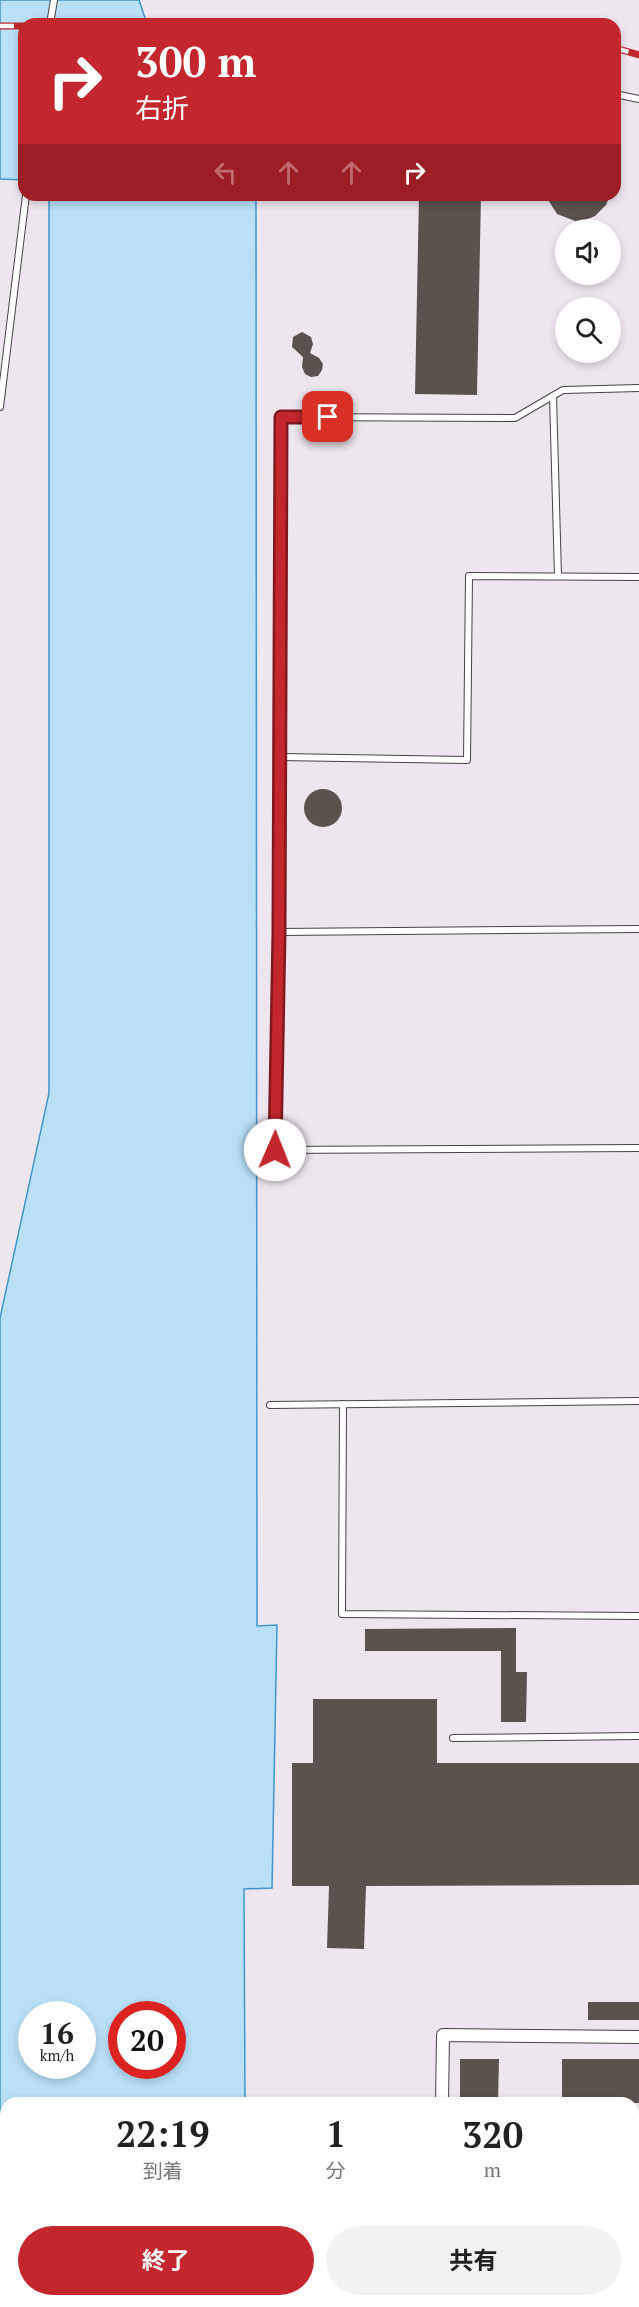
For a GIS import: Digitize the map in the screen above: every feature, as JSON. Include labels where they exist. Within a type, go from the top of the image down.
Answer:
[{"type":"street","points":[[442,2097],[443,2035],[639,2037]]},
{"type":"lane","points":[[51,18],[54,0]]},
{"type":"lane","points":[[621,95],[639,99]]},
{"type":"lane","points":[[0,407],[25,201]]},
{"type":"lane","points":[[639,388],[563,390],[515,418],[281,417],[279,932],[275,1150],[639,1148]]},
{"type":"lane","points":[[553,396],[558,576]]},
{"type":"lane","points":[[280,757],[467,760],[469,576],[639,576]]},
{"type":"lane","points":[[279,932],[639,929]]},
{"type":"lane","points":[[270,1405],[639,1401]]},
{"type":"lane","points":[[343,1404],[342,1614],[639,1616]]},
{"type":"lane","points":[[453,1738],[639,1736]]},
{"type":"shaded area","points":[[139,0],[639,0],[639,2097],[245,2097],[244,1889],[272,1888],[277,1625],[257,1627],[256,201],[621,201],[621,18],[145,18]]},
{"type":"shaded area","points":[[0,179],[18,180],[18,201],[49,201],[49,1093],[0,1318]]},
{"type":"water","points":[[0,0],[139,0],[145,18],[18,18],[18,180],[0,179]]},
{"type":"water","points":[[49,201],[256,201],[257,1626],[277,1625],[272,1888],[244,1889],[245,2097],[0,2097],[0,1318],[49,1093]]},
{"type":"building","points":[[419,201],[481,201],[477,395],[415,394]]},
{"type":"building","points":[[549,201],[608,201],[595,216],[588,219],[570,219],[557,214]]},
{"type":"building","points":[[302,332],[311,337],[313,344],[310,353],[319,358],[323,364],[318,376],[311,377],[305,374],[302,367],[303,357],[292,347],[293,337]]},
{"type":"building","points":[[323,789],[330,790],[336,795],[341,801],[341,815],[336,821],[330,826],[323,827],[316,826],[310,821],[305,815],[304,808],[305,801],[310,795],[316,790]]},
{"type":"building","points":[[516,1628],[516,1672],[527,1672],[526,1722],[501,1722],[501,1651],[365,1651],[365,1629]]},
{"type":"building","points":[[313,1699],[437,1699],[437,1763],[639,1763],[639,1885],[366,1886],[364,1949],[327,1948],[329,1886],[292,1886],[292,1763],[313,1763]]},
{"type":"building","points":[[588,2002],[639,2002],[639,2020],[588,2020]]},
{"type":"building","points":[[460,2059],[499,2059],[498,2097],[460,2097]]},
{"type":"building","points":[[562,2059],[639,2059],[639,2097],[562,2097]]},
{"type":"railway","points":[[0,26],[18,26]]},
{"type":"railway","points":[[621,50],[639,55]]},
{"type":"route","points":[[275,1150],[279,932],[281,417],[328,417]]}]
